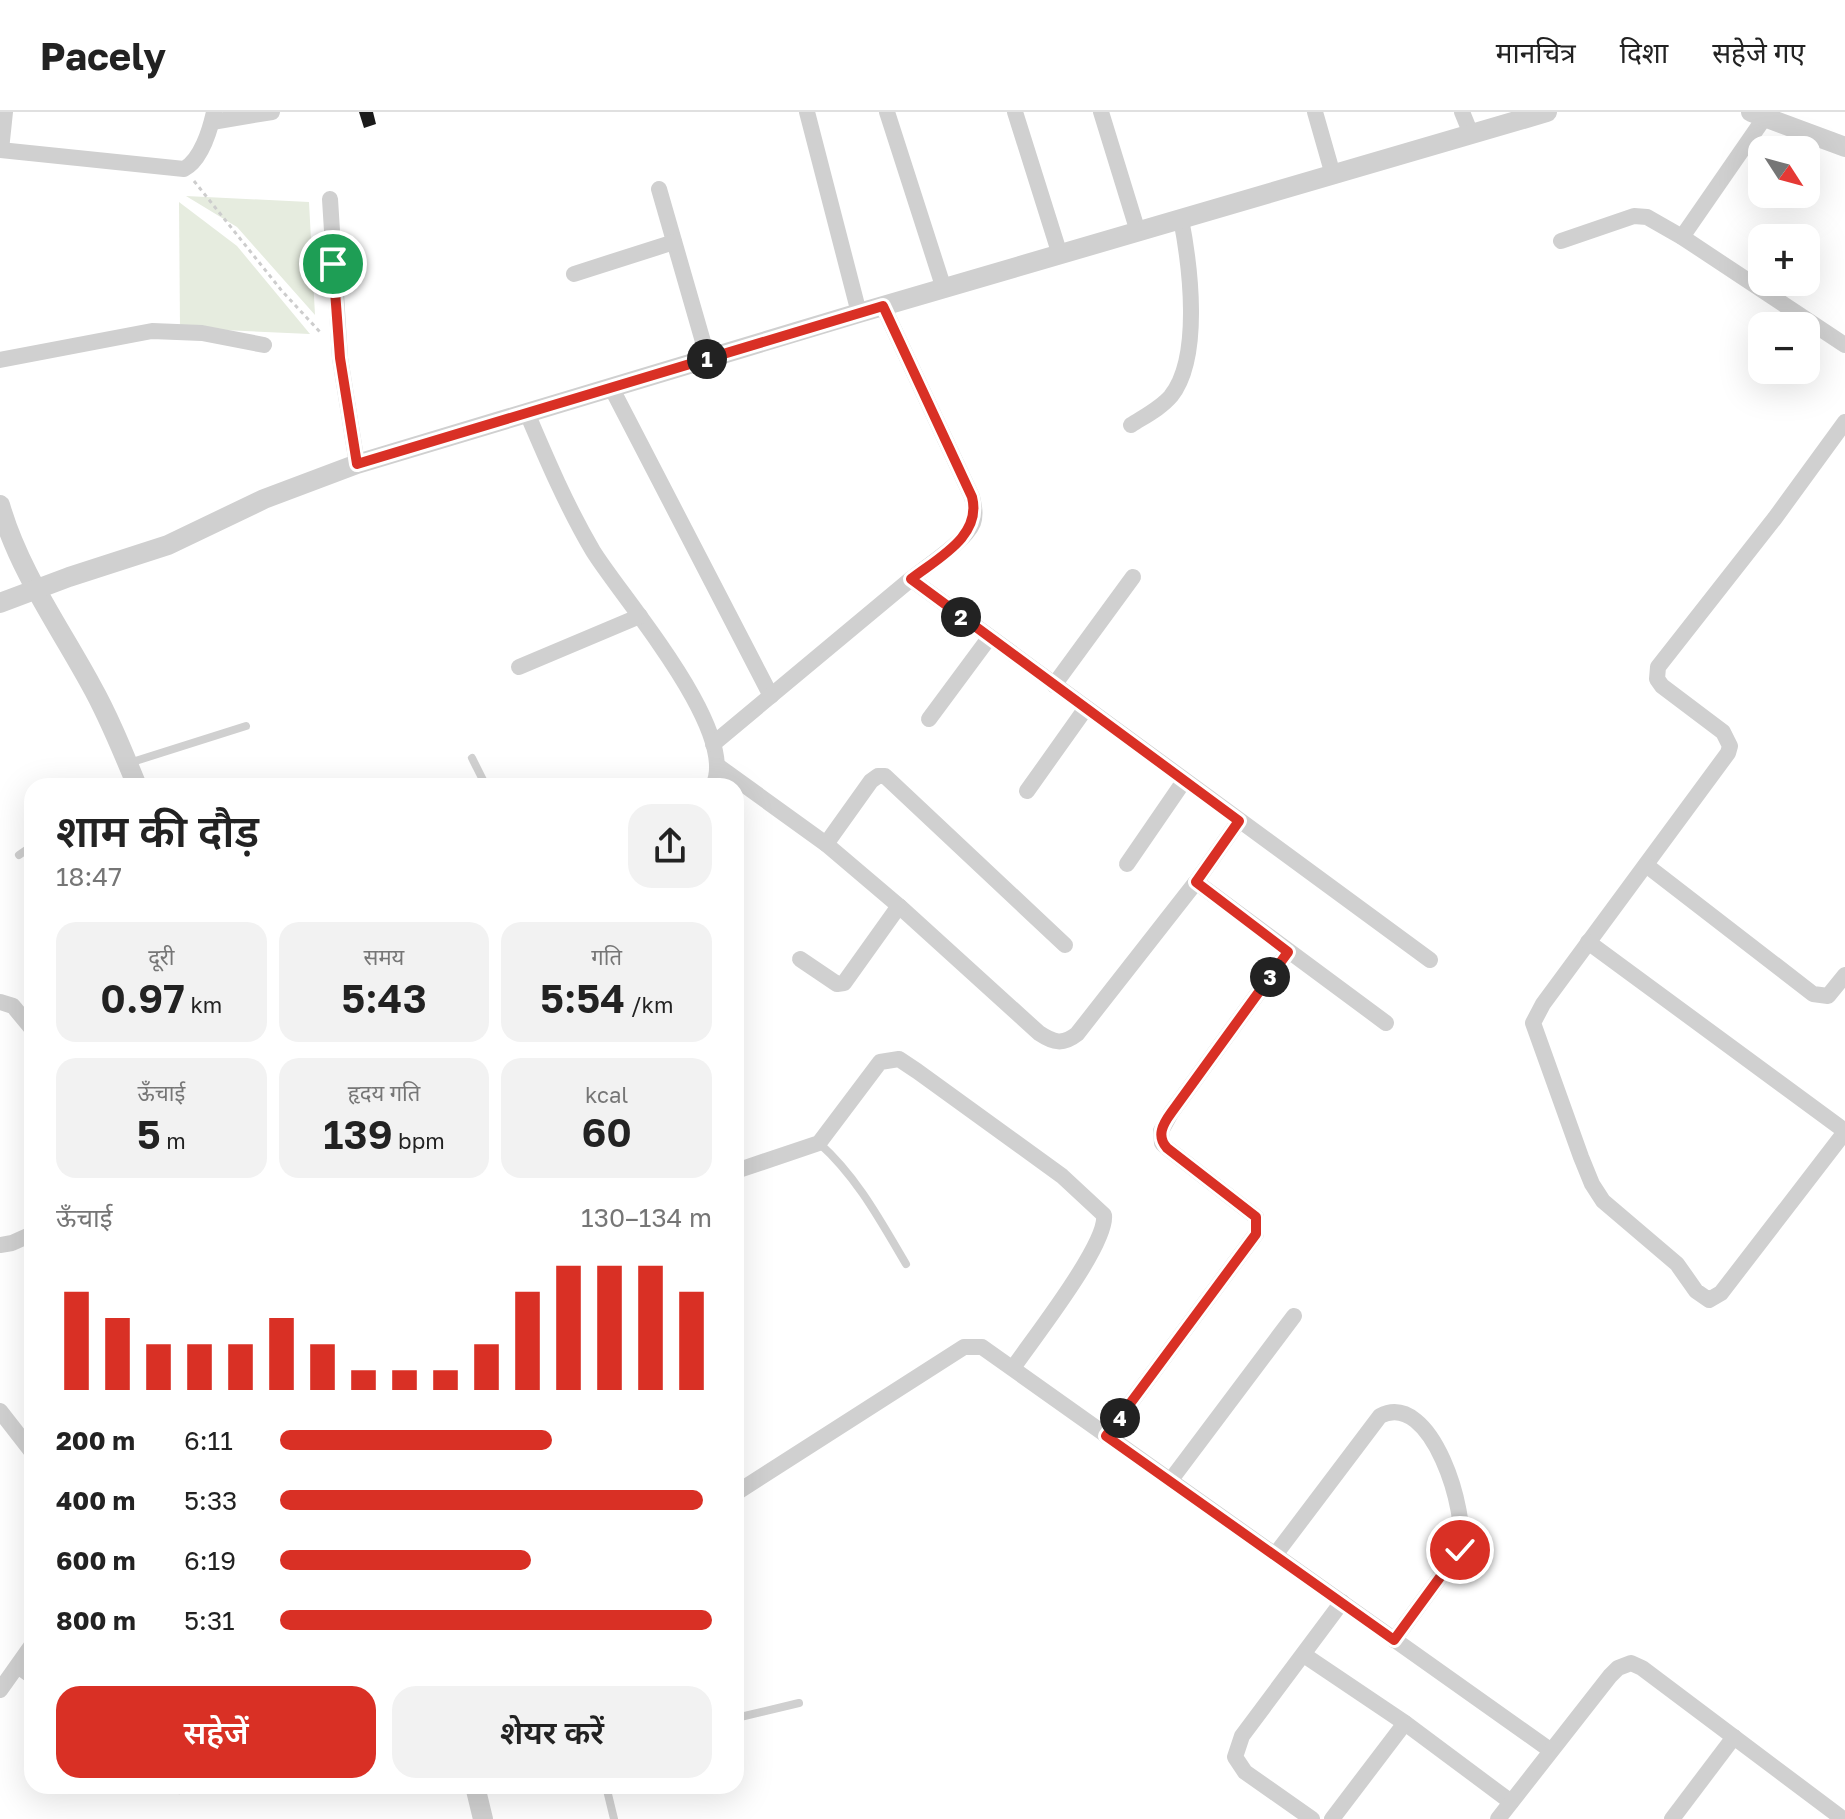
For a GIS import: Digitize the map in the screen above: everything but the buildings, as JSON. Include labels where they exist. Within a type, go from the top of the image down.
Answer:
[{"type":"street","points":[[5,112],[0,150],[184,169],[197,157],[213,117],[272,112]]},
{"type":"street","points":[[807,112],[859,313]]},
{"type":"street","points":[[887,112],[944,289]]},
{"type":"street","points":[[1015,112],[1060,255]]},
{"type":"street","points":[[1101,112],[1138,232]]},
{"type":"street","points":[[1315,112],[1333,175]]},
{"type":"street","points":[[1462,112],[1471,134]]},
{"type":"street","points":[[0,603],[168,545],[264,499],[357,464],[1471,134],[1522,116],[1547,112]]},
{"type":"street","points":[[1682,237],[1758,115],[1845,147]]},
{"type":"street","points":[[659,189],[708,359]]},
{"type":"street","points":[[330,199],[340,358],[357,464]]},
{"type":"street","points":[[1561,241],[1634,216],[1647,217],[1845,345]]},
{"type":"street","points":[[1131,425],[1169,399],[1182,376],[1189,337],[1192,290],[1181,219]]},
{"type":"street","points":[[574,274],[674,242]]},
{"type":"street","points":[[713,744],[960,539],[974,521],[972,497],[883,306]]},
{"type":"street","points":[[0,360],[152,331],[202,333],[264,345]]},
{"type":"street","points":[[611,387],[771,696]]},
{"type":"street","points":[[527,413],[566,503],[595,554],[662,645],[692,697],[713,744],[718,766],[715,778]]},
{"type":"street","points":[[1588,942],[1845,1132],[1715,1299],[1702,1296],[1677,1264],[1617,1215],[1592,1184],[1534,1031],[1535,1015],[1588,942],[1728,753],[1730,746],[1723,732],[1662,686],[1657,679],[1658,667],[1775,518],[1845,422]]},
{"type":"street","points":[[0,508],[36,591],[92,687],[131,777]]},
{"type":"street","points":[[1054,685],[1133,577]]},
{"type":"street","points":[[911,579],[1430,960]]},
{"type":"street","points":[[519,667],[640,616]]},
{"type":"street","points":[[929,719],[989,638]]},
{"type":"street","points":[[1027,791],[1086,708]]},
{"type":"street","points":[[718,766],[735,778]]},
{"type":"street","points":[[826,844],[871,781],[885,776],[1065,945]]},
{"type":"street","points":[[1127,864],[1184,781]]},
{"type":"street","points":[[744,785],[826,844],[1039,1033],[1058,1043],[1068,1041],[1077,1034],[1196,882],[1239,821]]},
{"type":"street","points":[[1646,865],[1813,994],[1828,996],[1845,975]]},
{"type":"street","points":[[1196,882],[1386,1023]]},
{"type":"street","points":[[800,959],[837,984],[844,983],[899,906]]},
{"type":"street","points":[[1106,1436],[1256,1234],[1256,1217],[1167,1148],[1162,1143],[1161,1131],[1288,952]]},
{"type":"street","points":[[0,1002],[13,1006],[24,1019]]},
{"type":"street","points":[[744,1168],[819,1143],[880,1062],[899,1059],[1062,1176],[1095,1204],[1105,1220],[1090,1255],[1013,1368]]},
{"type":"street","points":[[0,1245],[24,1238]]},
{"type":"street","points":[[1170,1481],[1294,1316]]},
{"type":"street","points":[[744,1488],[964,1347],[982,1347],[1550,1750]]},
{"type":"street","points":[[0,1411],[24,1442]]},
{"type":"street","points":[[1275,1555],[1380,1416],[1399,1412],[1411,1418],[1430,1436],[1446,1465],[1463,1537],[1453,1560],[1394,1640]]},
{"type":"street","points":[[1312,1819],[1245,1772],[1235,1757],[1242,1736],[1342,1602]]},
{"type":"street","points":[[1304,1655],[1405,1723],[1511,1802]]},
{"type":"street","points":[[0,1690],[24,1656]]},
{"type":"street","points":[[1498,1819],[1610,1676],[1618,1668],[1631,1663],[1642,1668],[1843,1819]]},
{"type":"street","points":[[1332,1819],[1405,1723]]},
{"type":"street","points":[[1672,1819],[1734,1737]]},
{"type":"street","points":[[477,1794],[483,1819]]},
{"type":"lane","points":[[131,777],[246,726]]},
{"type":"lane","points":[[472,758],[482,778]]},
{"type":"lane","points":[[19,855],[24,852]]},
{"type":"lane","points":[[819,1143],[849,1172],[862,1190],[906,1264]]},
{"type":"lane","points":[[15,1669],[24,1675]]},
{"type":"lane","points":[[744,1716],[799,1703]]},
{"type":"lane","points":[[608,1794],[614,1819]]},
{"type":"path","points":[[184,169],[282,291],[321,333]]},
{"type":"shaded area","points":[[186,196],[309,202],[315,315],[237,227]]},
{"type":"shaded area","points":[[179,202],[237,246],[310,334],[180,328]]},
{"type":"route","points":[[333,264],[340,358],[357,464],[883,306],[975,509],[969,530],[911,579],[1239,821],[1196,882],[1288,952],[1161,1131],[1162,1143],[1167,1148],[1256,1217],[1256,1234],[1106,1436],[1394,1640],[1460,1550]]}]
